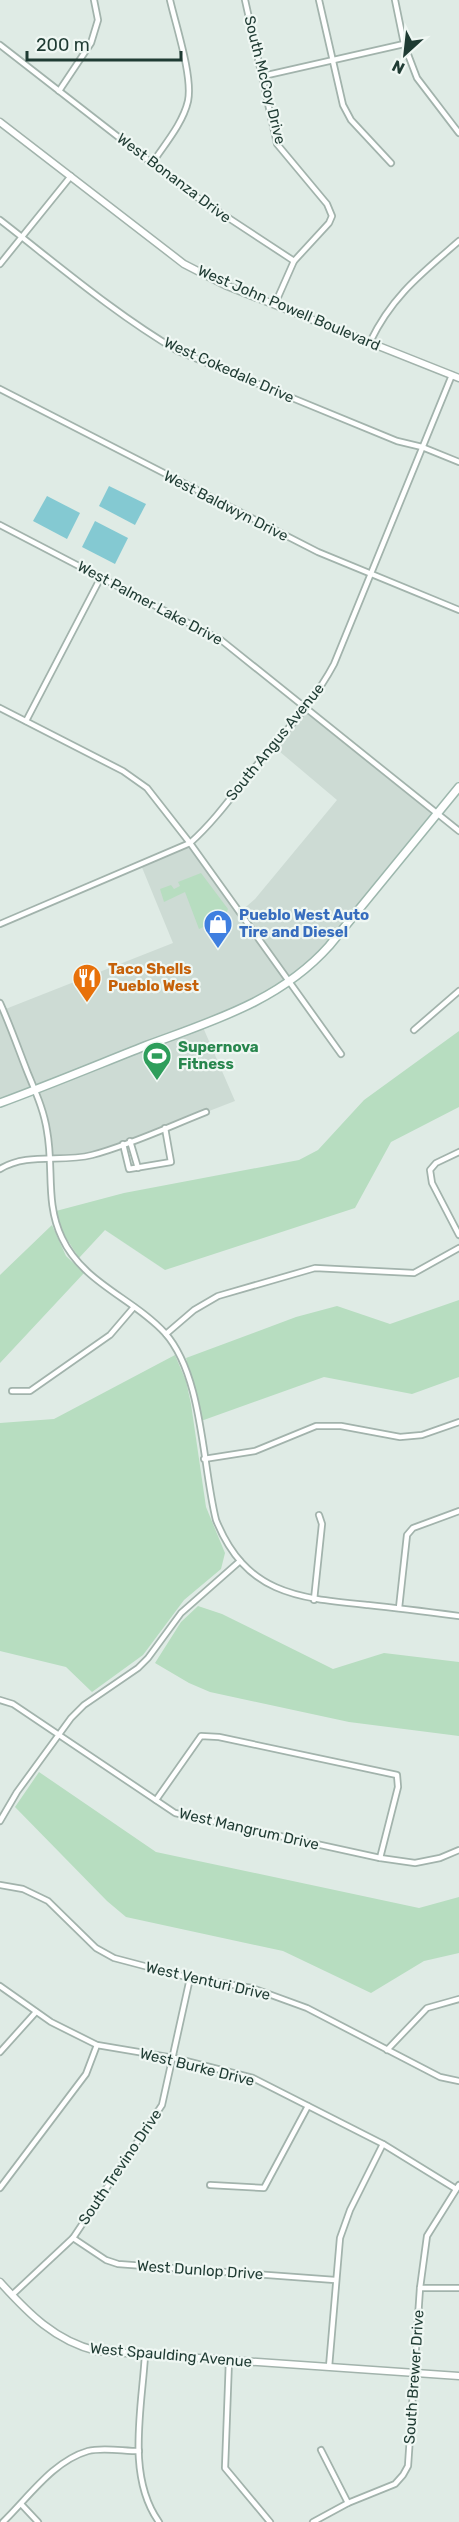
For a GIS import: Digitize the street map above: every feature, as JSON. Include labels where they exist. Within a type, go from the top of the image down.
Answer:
[{"type":"main road","points":[[0,1103],[243,1008],[289,982],[328,946],[459,787]]},
{"type":"street","points":[[59,91],[91,44],[98,20],[94,0]]},
{"type":"street","points":[[153,162],[181,119],[188,102],[189,85],[170,0]]},
{"type":"street","name":"South McCoy Drive","points":[[245,0],[277,144],[327,204],[332,216],[329,223],[294,261],[274,304]]},
{"type":"street","points":[[319,0],[343,105],[351,120],[391,163]]},
{"type":"street","points":[[395,0],[404,44],[417,78],[459,132]]},
{"type":"street","points":[[263,76],[404,44]]},
{"type":"street","name":"West Bonanza Drive","points":[[0,45],[221,215],[294,261]]},
{"type":"street","name":"West John Powell Boulevard","points":[[0,122],[184,264],[225,285],[459,378]]},
{"type":"street","points":[[0,264],[71,176]]},
{"type":"street","name":"West Cokedale Drive","points":[[0,220],[78,282],[178,351],[397,441],[422,447],[459,462]]},
{"type":"street","points":[[370,342],[382,317],[396,298],[459,241]]},
{"type":"street","name":"South Angus Avenue","points":[[0,924],[190,843],[206,827],[305,706],[334,664],[452,375]]},
{"type":"street","name":"West Baldwyn Drive","points":[[0,389],[285,536],[370,575],[459,610]]},
{"type":"street","name":"West Palmer Lake Drive","points":[[0,525],[221,640],[459,831]]},
{"type":"street","points":[[26,721],[101,577]]},
{"type":"street","points":[[0,708],[138,781],[163,807],[190,843],[341,1054]]},
{"type":"street","points":[[414,1030],[459,991]]},
{"type":"street","points":[[0,1003],[47,1129],[51,1206],[66,1247],[95,1279],[166,1334],[177,1350],[188,1377],[216,1520],[221,1534],[240,1561],[258,1578],[284,1592],[314,1599],[459,1616]]},
{"type":"street","points":[[0,1169],[15,1162],[84,1157],[206,1112]]},
{"type":"street","points":[[123,1144],[129,1169],[171,1162],[165,1128]]},
{"type":"street","points":[[130,1141],[138,1168]]},
{"type":"street","points":[[459,1152],[436,1163],[430,1170],[432,1183],[459,1235]]},
{"type":"street","points":[[166,1334],[194,1310],[218,1296],[315,1268],[414,1273],[459,1248]]},
{"type":"street","points":[[12,1391],[30,1391],[110,1335],[134,1307]]},
{"type":"street","points":[[204,1459],[255,1451],[316,1426],[341,1425],[399,1437],[422,1435],[459,1422]]},
{"type":"street","points":[[399,1608],[407,1535],[413,1528],[459,1511]]},
{"type":"street","points":[[314,1599],[322,1524],[319,1515]]},
{"type":"street","points":[[0,1821],[5,1810],[58,1734],[84,1705],[138,1668],[181,1613],[240,1561]]},
{"type":"street","name":"West Mangrum Drive","points":[[0,1700],[13,1704],[175,1812],[196,1819],[380,1858],[415,1863],[440,1858],[459,1850]]},
{"type":"street","points":[[156,1800],[201,1736],[219,1737],[397,1775],[398,1787],[380,1858]]},
{"type":"street","name":"West Venturi Drive","points":[[0,1885],[23,1889],[48,1901],[96,1948],[114,1958],[190,1978],[252,1988],[307,2008],[440,2077],[459,2081]]},
{"type":"street","name":"South Trevino Drive","points":[[12,2295],[73,2238],[162,2105],[190,1978]]},
{"type":"street","name":"West Burke Drive","points":[[0,1986],[77,2037],[97,2045],[174,2058],[253,2078],[383,2144],[457,2187]]},
{"type":"street","points":[[387,2050],[427,2008],[459,2000]]},
{"type":"street","points":[[0,2052],[36,2012]]},
{"type":"street","points":[[0,2188],[86,2074],[97,2045]]},
{"type":"street","points":[[210,2185],[264,2188],[308,2106]]},
{"type":"street","points":[[329,2367],[340,2238],[350,2210],[383,2144]]},
{"type":"street","name":"South Brewer Drive","points":[[312,2522],[348,2503],[395,2484],[408,2466],[420,2288],[427,2236],[457,2187]]},
{"type":"street","name":"West Dunlop Drive","points":[[73,2238],[106,2260],[118,2264],[335,2280]]},
{"type":"street","name":"West Spaulding Avenue","points":[[0,2282],[47,2329],[74,2344],[104,2352],[459,2376]]},
{"type":"street","points":[[420,2288],[459,2288]]},
{"type":"street","points":[[145,2355],[139,2451],[142,2481],[154,2515],[159,2522]]},
{"type":"street","points":[[229,2360],[225,2468],[270,2522]]},
{"type":"street","points":[[321,2450],[348,2503]]},
{"type":"street","points":[[3,2522],[57,2468],[72,2458],[89,2451],[139,2451]]},
{"type":"street","points":[[21,2504],[38,2522]]},
{"type":"shaded area","points":[[305,707],[437,814],[337,937],[282,987],[202,1025],[235,1101],[103,1152],[49,1159],[48,1141],[34,1090],[0,1103],[0,1003],[3,1010],[173,943],[141,865],[190,843],[240,912],[255,899],[337,800],[273,746]]},
{"type":"green space","points":[[201,873],[228,909],[225,917],[199,929],[185,892],[164,902],[160,889],[171,885],[174,889],[180,886],[178,882]]},
{"type":"green space","points":[[459,1031],[459,1107],[391,1142],[355,1208],[165,1270],[105,1230],[79,1258],[63,1233],[56,1211],[124,1193],[299,1160],[318,1150],[364,1100]]},
{"type":"green space","points":[[52,1225],[66,1256],[84,1273],[0,1363],[0,1275]]},
{"type":"green space","points":[[459,1300],[459,1377],[412,1394],[324,1377],[201,1421],[186,1358],[296,1317],[337,1306],[390,1324]]},
{"type":"green space","points":[[175,1355],[186,1381],[191,1404],[206,1507],[225,1553],[221,1569],[184,1600],[143,1655],[92,1692],[66,1667],[0,1651],[0,1423],[54,1419]]},
{"type":"green space","points":[[198,1606],[222,1614],[333,1669],[384,1653],[459,1662],[459,1736],[349,1722],[210,1692],[189,1683],[155,1663],[181,1622]]},
{"type":"green space","points":[[39,1772],[156,1852],[419,1908],[459,1897],[459,1953],[424,1961],[371,1993],[283,1951],[126,1917],[107,1901],[15,1807]]},
{"type":"water","points":[[109,486],[146,504],[135,525],[99,506]]},
{"type":"water","points":[[47,496],[80,513],[67,539],[33,521]]},
{"type":"water","points":[[95,521],[128,538],[115,564],[82,547]]},
{"type":"place","name":"Pueblo West Auto Tire and Diesel","points":[[218,950]]},
{"type":"place","name":"Taco Shells Pueblo West","points":[[87,1004]]},
{"type":"place","name":"Supernova Fitness","points":[[157,1082]]}]
